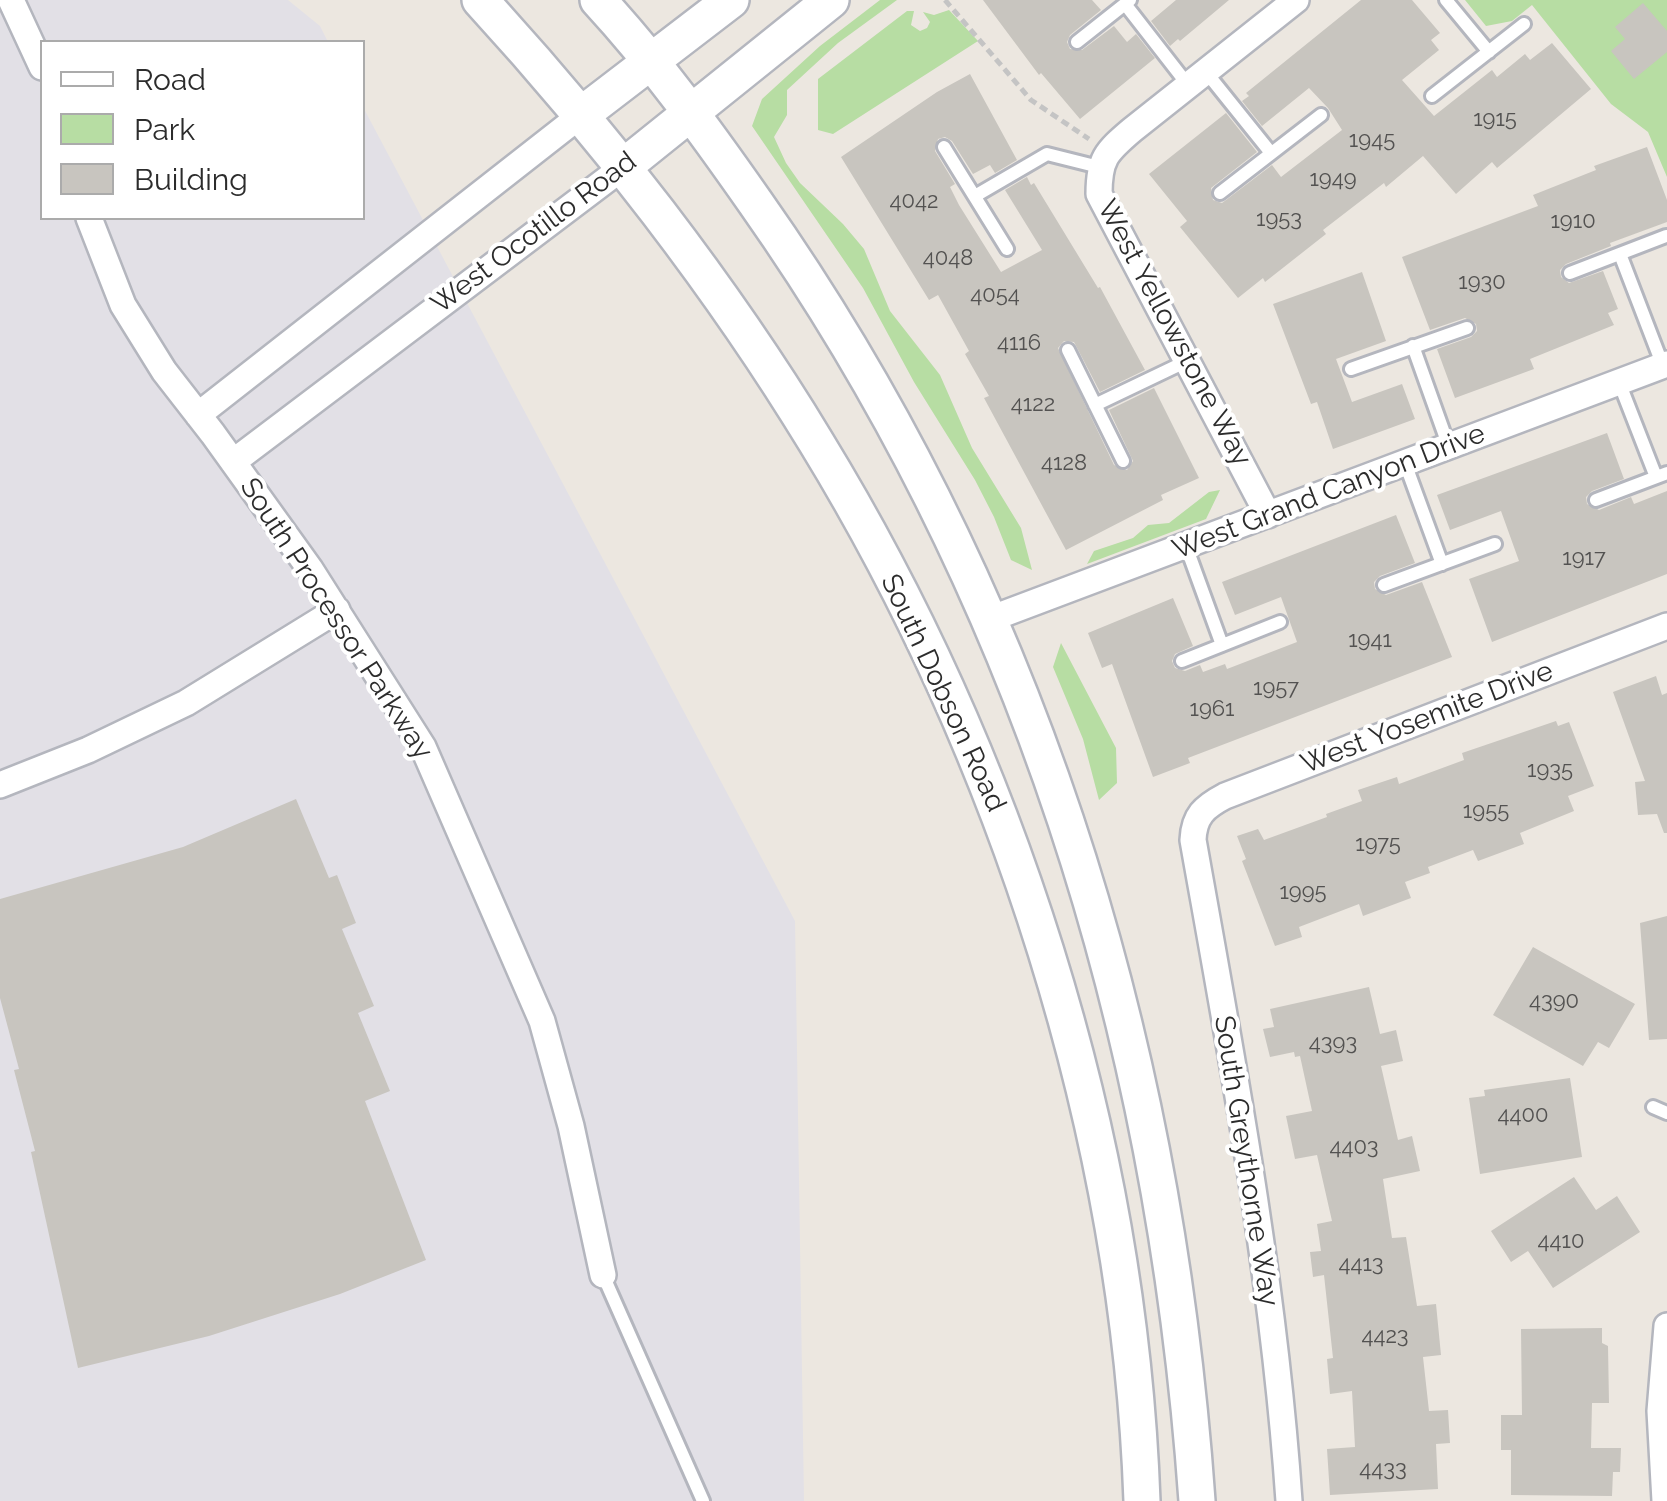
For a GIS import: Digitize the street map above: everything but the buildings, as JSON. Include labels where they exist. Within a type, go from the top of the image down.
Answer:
[{"type":"street","points":[[12,0],[40,63]]},
{"type":"street","name":"South Dobson Road","points":[[480,0],[581,115],[692,260],[816,440],[915,625],[1003,826],[1070,1035],[1118,1257],[1132,1366],[1142,1501]]},
{"type":"street","points":[[598,0],[692,111],[809,278],[864,367],[910,452],[990,619],[1048,763],[1083,868],[1136,1075],[1178,1303],[1197,1501]]},
{"type":"street","points":[[198,416],[731,0]]},
{"type":"street","name":"West Ocotillo Road","points":[[233,462],[622,168],[831,0]]},
{"type":"street","name":"West Yellowstone Way","points":[[1268,514],[1100,194],[1100,167],[1111,148],[1296,0]]},
{"type":"street","name":"South Processor Parkway","points":[[90,220],[124,305],[164,371],[337,610],[423,747],[542,1021],[575,1142],[603,1275]]},
{"type":"street","name":"West Grand Canyon Drive","points":[[990,619],[1665,365]]},
{"type":"street","points":[[0,785],[88,750],[186,703],[337,610]]},
{"type":"street","name":"West Yosemite Drive","points":[[1194,822],[1206,805],[1224,796],[1667,626]]},
{"type":"street","name":"South Greythorne Way","points":[[1194,822],[1193,840],[1270,1300],[1289,1501]]},
{"type":"street","points":[[1665,1501],[1660,1411],[1667,1326]]},
{"type":"lane","points":[[1446,0],[1489,52]]},
{"type":"lane","points":[[1077,42],[1127,2],[1271,153]]},
{"type":"lane","points":[[1432,96],[1524,24]]},
{"type":"lane","points":[[1220,192],[1321,115]]},
{"type":"lane","points":[[944,147],[1007,249]]},
{"type":"lane","points":[[975,196],[1047,154],[1100,167]]},
{"type":"lane","points":[[1570,273],[1666,236]]},
{"type":"lane","points":[[1620,254],[1665,365]]},
{"type":"lane","points":[[1351,369],[1467,328]]},
{"type":"lane","points":[[1413,346],[1449,447]]},
{"type":"lane","points":[[1068,350],[1123,461]]},
{"type":"lane","points":[[1095,405],[1188,361]]},
{"type":"lane","points":[[1596,500],[1662,475],[1619,382]]},
{"type":"lane","points":[[1405,463],[1442,564]]},
{"type":"lane","points":[[1384,585],[1495,544]]},
{"type":"lane","points":[[1186,546],[1222,645]]},
{"type":"lane","points":[[1182,661],[1280,622]]},
{"type":"lane","points":[[1653,1107],[1667,1113]]},
{"type":"lane","points":[[603,1275],[703,1501]]},
{"type":"path","points":[[945,0],[1031,100],[1091,140]]},
{"type":"shaded area","points":[[0,0],[288,0],[320,26],[327,40],[40,40],[40,220],[365,220],[365,111],[795,921],[804,1501],[0,1501]]},
{"type":"green space","points":[[880,0],[897,0],[838,43],[787,90],[787,115],[774,137],[800,183],[864,249],[890,311],[940,375],[972,448],[1021,528],[1032,570],[1011,560],[975,480],[914,382],[863,288],[752,126],[762,99],[820,46]]},
{"type":"green space","points":[[1465,0],[1667,0],[1667,177],[1648,132],[1611,104],[1532,5],[1512,21],[1486,26]]},
{"type":"green space","points":[[949,10],[978,41],[833,134],[818,130],[818,79],[907,11],[914,11],[911,25],[920,31],[930,22],[923,12],[934,15]]},
{"type":"green space","points":[[1220,490],[1206,519],[1087,564],[1094,551],[1133,538],[1148,525],[1169,523],[1209,492]]},
{"type":"green space","points":[[1061,643],[1116,748],[1117,783],[1099,800],[1083,739],[1053,667]]}]
